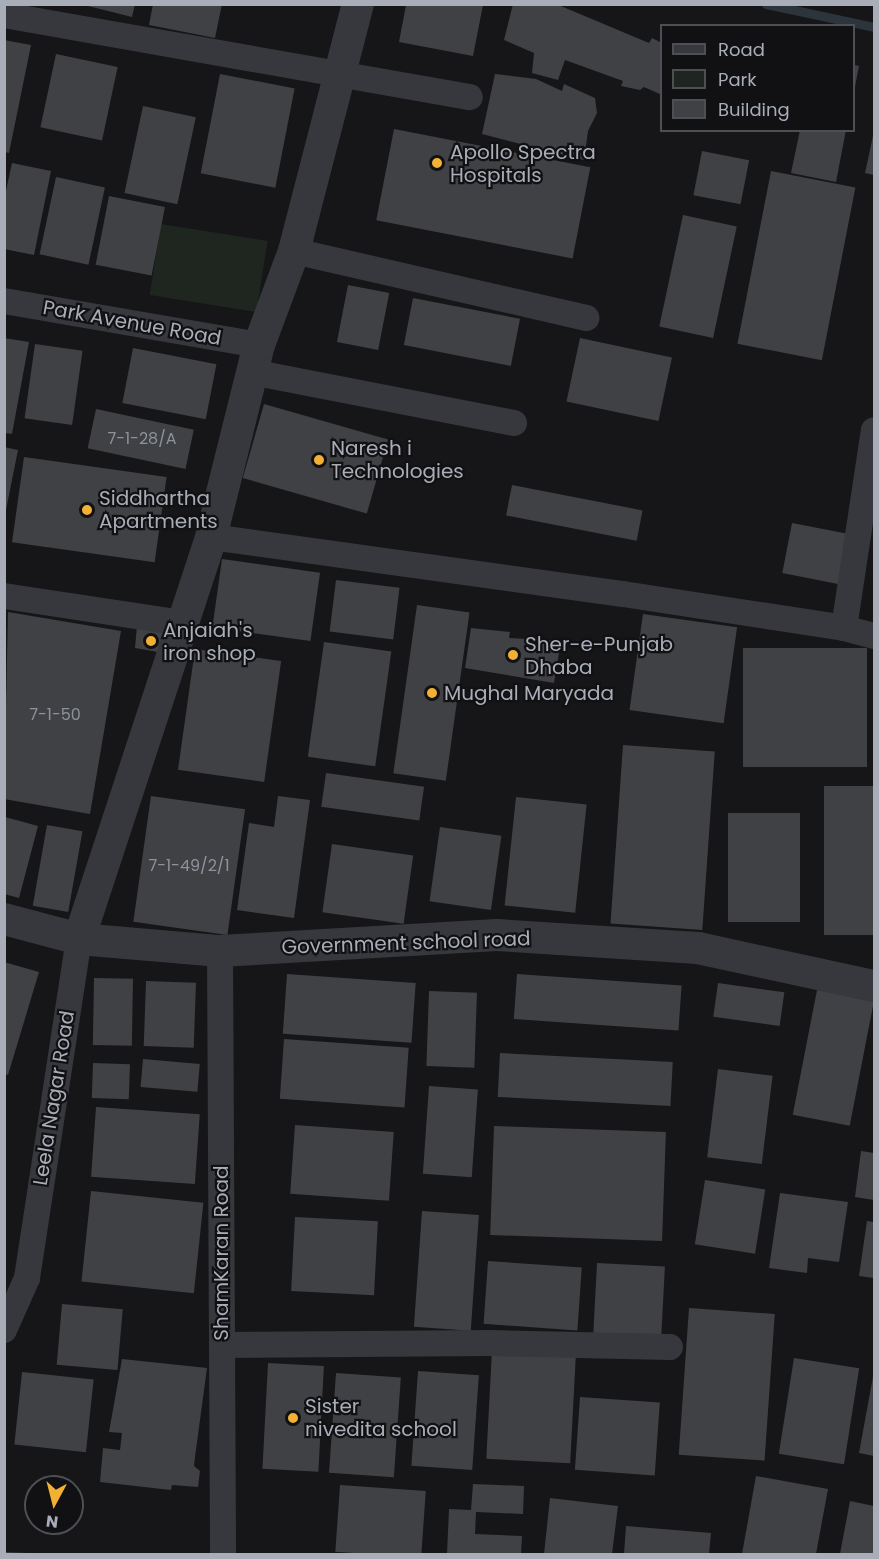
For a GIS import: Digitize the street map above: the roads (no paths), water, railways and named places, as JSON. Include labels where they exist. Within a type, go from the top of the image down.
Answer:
[{"type":"street","points":[[4,919],[79,939],[211,537],[256,359],[294,251],[358,4]]},
{"type":"street","points":[[4,15],[339,71],[470,96]]},
{"type":"street","points":[[294,251],[586,318]]},
{"type":"street","name":"Park Avenue Road","points":[[4,301],[256,359],[514,423]]},
{"type":"street","points":[[844,628],[874,430]]},
{"type":"street","points":[[211,537],[844,628],[874,636]]},
{"type":"street","points":[[4,596],[183,623]]},
{"type":"street","name":"Government school road","points":[[79,939],[220,951],[497,935],[698,948],[874,986]]},
{"type":"street","name":"Leela Nagar Road","points":[[4,1330],[79,939]]},
{"type":"street","name":"ShamKaran Road","points":[[220,951],[223,1554]]},
{"type":"street","points":[[222,1345],[491,1343],[670,1347]]},
{"type":"waterway","points":[[766,4],[874,27]]},
{"type":"place","name":"Apollo Spectra Hospitals","points":[[437,163]]},
{"type":"place","name":"Naresh i Technologies","points":[[319,460]]},
{"type":"place","name":"Siddhartha Apartments","points":[[87,510]]},
{"type":"place","name":"Anjaiah's iron shop","points":[[151,641]]},
{"type":"place","name":"Sher-e-Punjab Dhaba","points":[[513,655]]},
{"type":"place","name":"Mughal Maryada","points":[[432,693]]},
{"type":"place","name":"Sister nivedita school","points":[[293,1418]]}]
